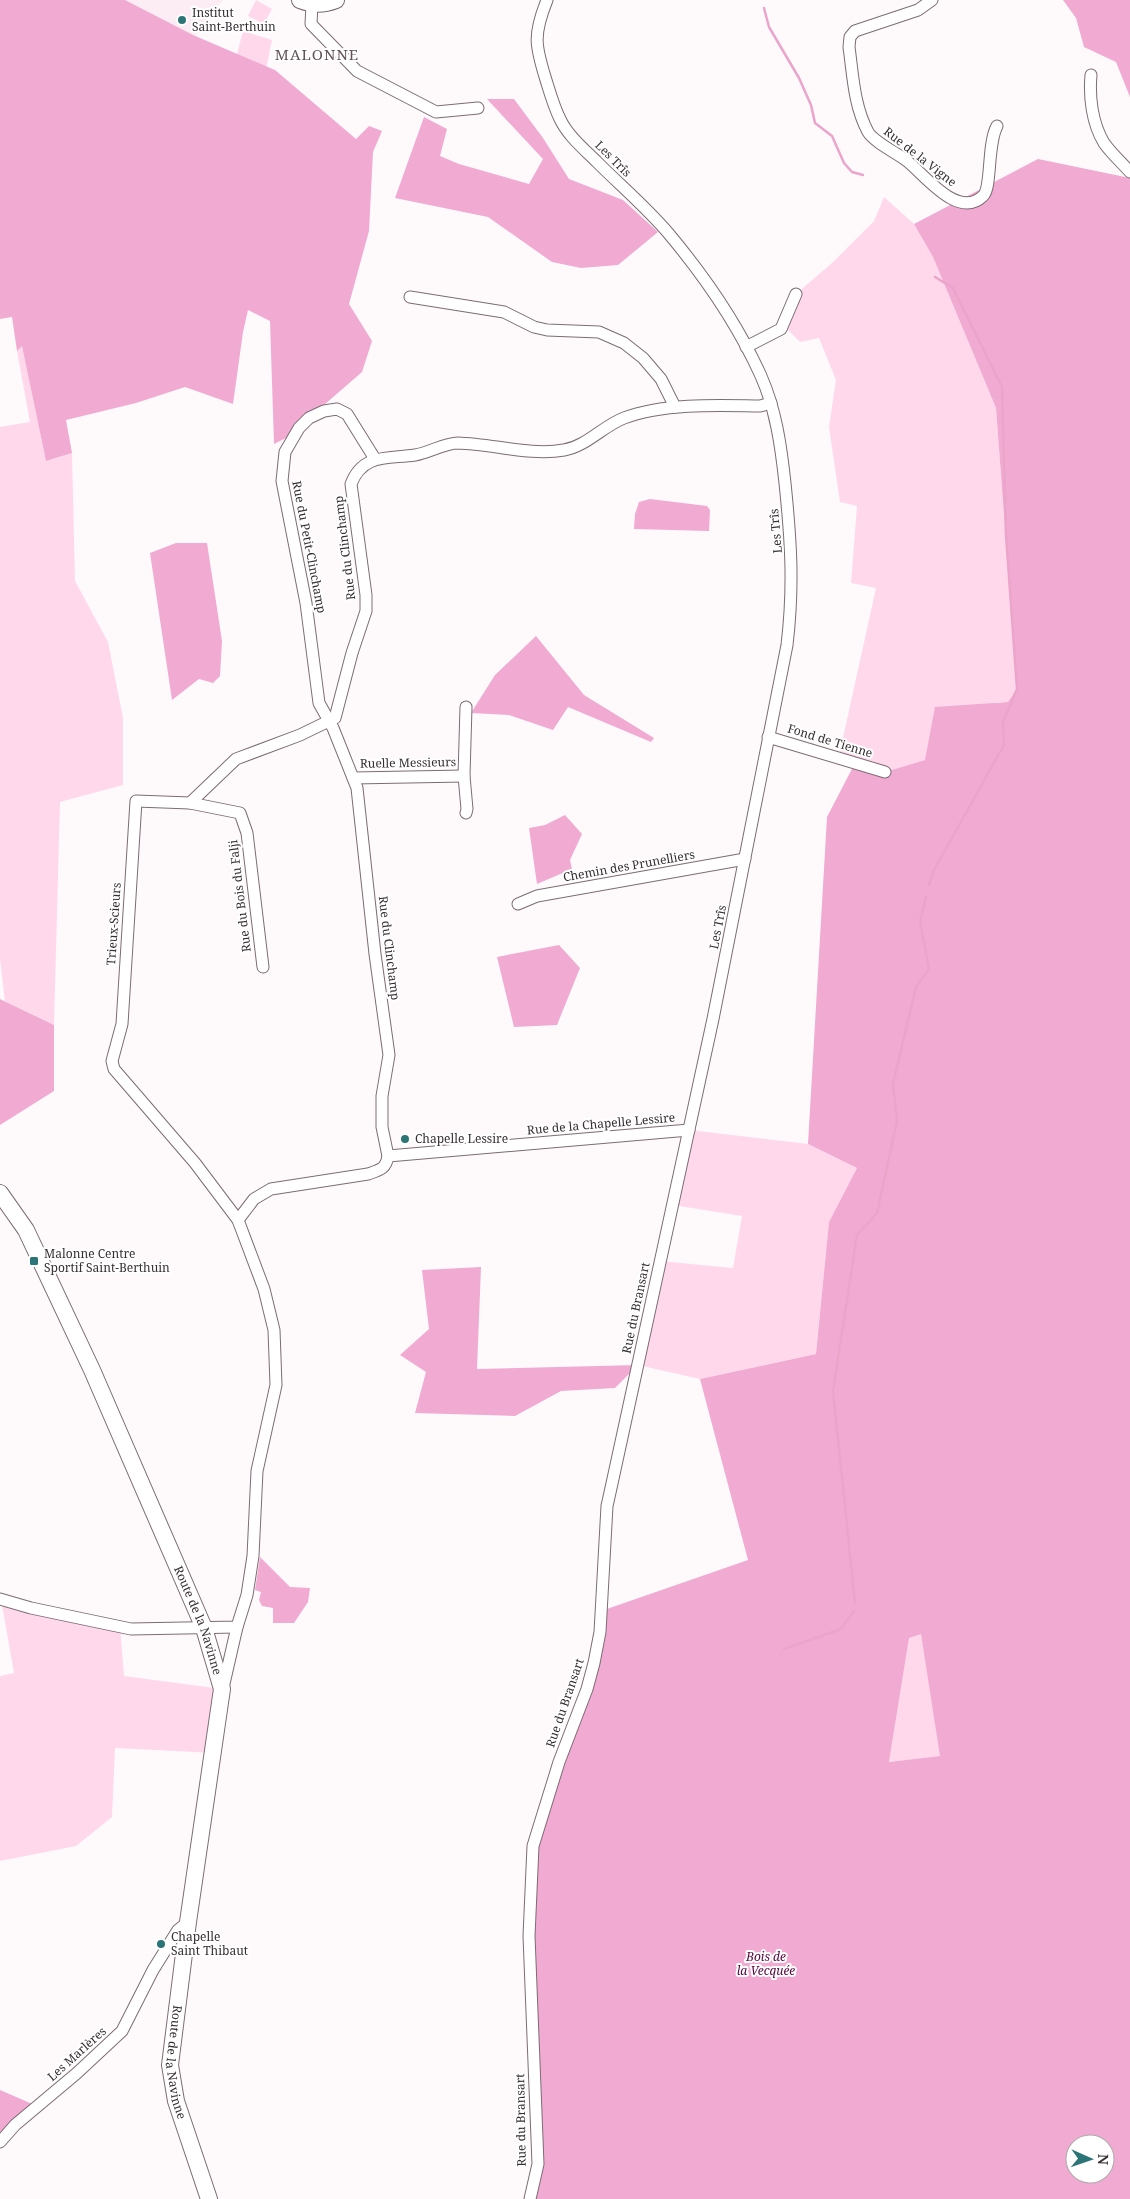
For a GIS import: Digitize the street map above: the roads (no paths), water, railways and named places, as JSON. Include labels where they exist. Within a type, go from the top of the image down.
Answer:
[{"type":"street","points":[[336,0],[326,4],[306,2],[311,24],[357,70],[436,112],[478,108]]},
{"type":"street","name":"Les Trîs","points":[[546,0],[536,35],[536,48],[559,118],[585,150],[674,241],[696,267],[746,347],[771,403],[782,457],[792,567],[791,607],[787,645],[745,859],[688,1130]]},
{"type":"street","name":"Rue de la Vigne","points":[[932,0],[918,10],[855,31],[850,37],[849,47],[858,110],[869,135],[908,162],[945,195],[954,200],[967,202],[984,196],[987,189],[990,146],[997,126]]},
{"type":"street","points":[[1091,75],[1091,104],[1100,134],[1105,144],[1130,172]]},
{"type":"street","points":[[746,347],[781,329],[796,294]]},
{"type":"street","points":[[410,296],[504,312],[534,327],[547,330],[599,332],[624,343],[643,358],[662,379],[675,407]]},
{"type":"street","points":[[375,459],[416,455],[455,443],[550,452],[566,450],[575,448],[625,418],[675,407],[760,406],[771,403]]},
{"type":"street","name":"Rue du Petit-Clinchamp","points":[[328,721],[318,703],[315,662],[306,603],[282,480],[285,452],[299,428],[309,418],[317,413],[337,409],[351,418],[375,459]]},
{"type":"street","name":"Rue du Clinchamp","points":[[375,459],[355,473],[351,484],[366,595],[365,616],[352,653],[336,718],[328,721],[333,728],[356,788],[375,954],[389,1055],[382,1096],[382,1127],[388,1156]]},
{"type":"street","name":"Ruelle Messieurs","points":[[466,707],[464,776],[468,809],[466,813]]},
{"type":"street","points":[[190,803],[236,759],[300,735],[328,721]]},
{"type":"street","name":"Fond de Tienne","points":[[768,737],[885,772]]},
{"type":"street","name":"Ruelle Messieurs","points":[[353,778],[464,776]]},
{"type":"street","name":"Trieux-Scieurs","points":[[190,803],[136,801],[122,1024],[112,1061],[114,1069],[194,1163],[238,1220]]},
{"type":"street","name":"Rue du Bois du Falji","points":[[190,803],[240,813],[247,833],[262,966]]},
{"type":"street","name":"Chemin des Prunelliers","points":[[518,904],[536,896],[745,859]]},
{"type":"street","name":"Rue de la Chapelle Lessire","points":[[388,1156],[688,1130]]},
{"type":"street","name":"Rue du Bransart","points":[[530,2199],[538,2164],[530,1936],[533,1846],[559,1762],[587,1689],[594,1663],[600,1632],[609,1497],[688,1130]]},
{"type":"street","points":[[222,1690],[237,1627],[247,1595],[253,1556],[256,1471],[276,1385],[274,1330],[264,1289],[238,1220],[254,1199],[271,1189],[368,1174],[383,1169],[387,1164],[388,1156]]},
{"type":"street","name":"Route de la Navinne","points":[[0,1193],[26,1230],[92,1370],[204,1628],[222,1690],[170,2052],[170,2076],[176,2101],[209,2199]]},
{"type":"street","points":[[0,1599],[32,1608],[131,1629],[237,1627]]},
{"type":"street","name":"Les Marlères","points":[[0,2142],[15,2125],[78,2073],[122,2031],[153,1970],[178,1930],[188,1922]]},
{"type":"waterway","points":[[764,8],[769,27],[799,78],[811,105],[815,123],[832,136],[844,163],[852,172],[863,175]]},
{"type":"waterway","points":[[929,885],[934,870],[1004,745],[1003,722],[1017,689],[1006,535],[1002,387],[953,288],[935,277]]},
{"type":"waterway","points":[[855,1603],[833,1391],[857,1235],[877,1213],[897,1121],[893,1084],[916,987],[929,969],[920,921],[926,897]]},
{"type":"waterway","points":[[784,1649],[841,1629],[854,1611]]},
{"type":"place","name":"Institut Saint-Berthuin","points":[[182,20]]},
{"type":"place","name":"Chapelle Lessire","points":[[405,1139]]},
{"type":"place","name":"Malonne Centre Sportif Saint-Berthuin","points":[[34,1261]]},
{"type":"place","name":"Chapelle Saint Thibaut","points":[[161,1944]]},
{"type":"district","name":"MALONNE","points":[[317,55]]},
{"type":"park label","name":"Bois de la Vecquée","points":[[766,1964]]}]
